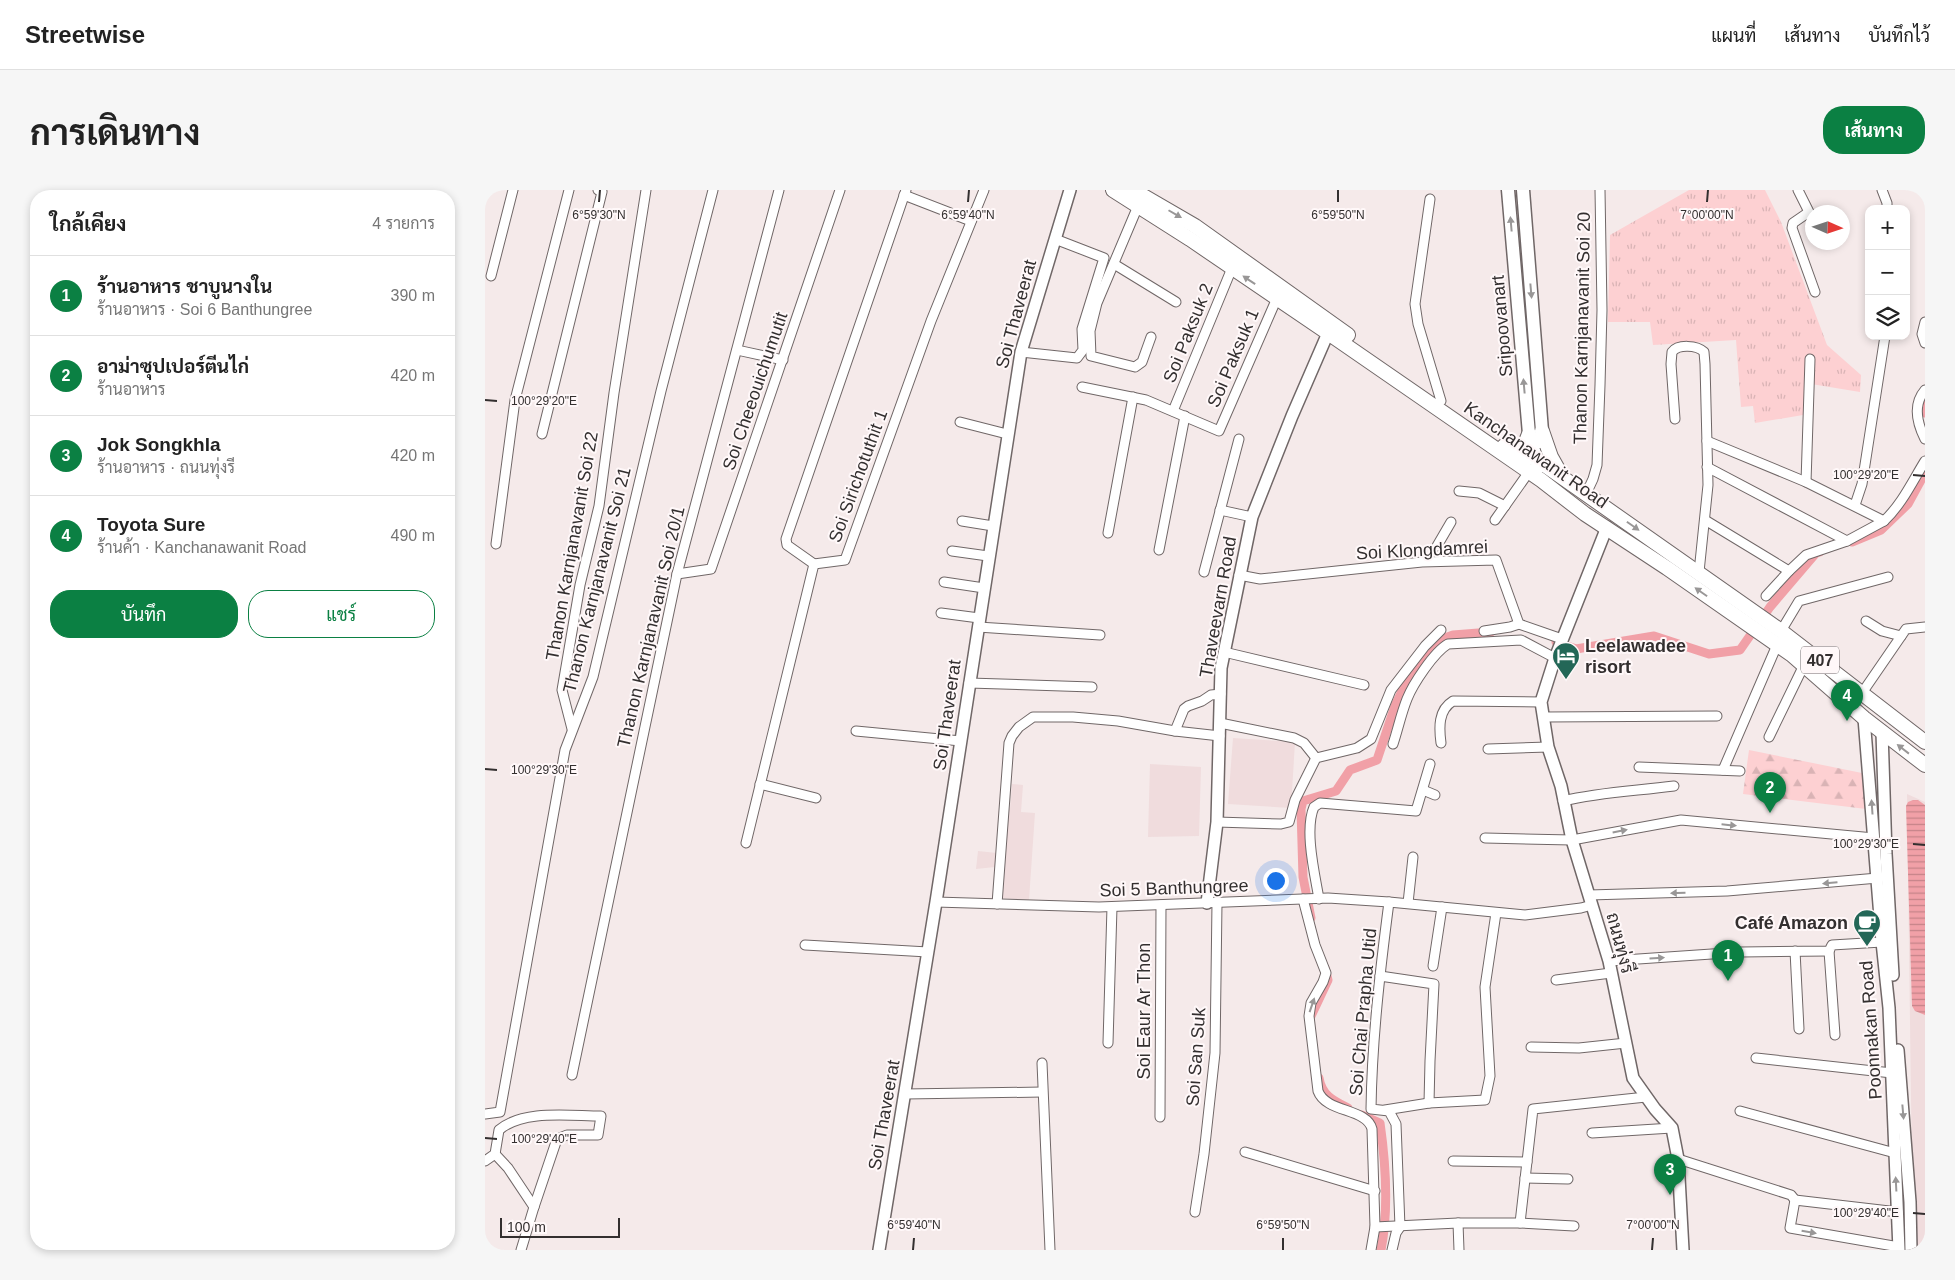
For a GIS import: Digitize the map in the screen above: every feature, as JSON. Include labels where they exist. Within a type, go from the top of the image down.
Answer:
[{"type":"main road","name":"Kanchanawanit Road","points":[[1113,190],[1509,454],[1536,459],[1699,572],[1745,614]]},
{"type":"main road","name":"Kanchanawanit Road","points":[[1133,190],[1195,226],[1441,401],[1585,514],[1745,614],[1863,693],[1925,742]]},
{"type":"main road","name":"Sripoovanart","points":[[1508,190],[1535,433]]},
{"type":"main road","name":"Sripoovanart","points":[[1523,190],[1536,459]]},
{"type":"main road","points":[[1509,454],[1525,444],[1535,433],[1564,479]]},
{"type":"main road","points":[[1536,459],[1540,471],[1552,489]]},
{"type":"main road","name":"Kanchanawanit Road","points":[[1776,636],[1804,665],[1865,718],[1925,765]]},
{"type":"main road","points":[[1865,718],[1875,703]]},
{"type":"main road","points":[[1882,732],[1892,716]]},
{"type":"street","points":[[491,276],[513,190]]},
{"type":"street","points":[[496,544],[515,400],[569,190]]},
{"type":"street","name":"Thanon Karnjanavanit Soi 22","points":[[573,730],[563,690],[580,585],[599,506],[614,393],[646,190]]},
{"type":"street","name":"Thanon Karnjanavanit Soi 21","points":[[495,1154],[500,1112],[565,750],[593,677],[661,391],[713,190]]},
{"type":"street","name":"Thanon Karnjanavanit Soi 20/1","points":[[572,1075],[677,574],[779,190]]},
{"type":"street","name":"Soi Cheeouichumutit","points":[[677,574],[711,569],[840,190]]},
{"type":"street","name":"Soi Sirichotuthit 1","points":[[814,564],[845,560],[931,321],[983,190]]},
{"type":"street","name":"Soi Thaveerat","points":[[879,1250],[936,902],[1021,352],[1071,190]]},
{"type":"street","name":"Thanon Karnjanavanit Soi 20","points":[[1586,494],[1597,465],[1602,310],[1600,190]]},
{"type":"street","points":[[1798,190],[1809,212],[1793,223],[1792,228],[1815,292]]},
{"type":"street","points":[[1882,190],[1887,205]]},
{"type":"street","points":[[543,434],[601,191]]},
{"type":"street","points":[[746,843],[814,564],[787,545],[785,539],[905,193],[971,221]]},
{"type":"street","points":[[1430,199],[1415,304],[1418,324],[1441,401]]},
{"type":"street","points":[[1138,206],[1097,303],[1090,332],[1091,356],[1135,367],[1142,362],[1151,337]]},
{"type":"street","points":[[1021,352],[1077,358],[1083,350],[1082,330],[1104,258],[1055,239]]},
{"type":"street","points":[[1114,264],[1176,302]]},
{"type":"street","name":"Soi Paksuk 2","points":[[1173,411],[1232,268]]},
{"type":"street","name":"Soi Paksuk 1","points":[[1185,416],[1219,431],[1277,298]]},
{"type":"street","points":[[1925,322],[1922,334],[1925,343]]},
{"type":"street","name":"Thaveevarn Road","points":[[1212,903],[1217,822],[1221,668],[1239,575],[1252,517],[1292,416],[1328,333]]},
{"type":"street","points":[[1855,505],[1862,484],[1884,340]]},
{"type":"street","points":[[1675,419],[1671,364],[1672,352],[1676,348],[1697,347],[1703,350],[1705,357],[1707,441],[1705,520],[1699,572]]},
{"type":"street","points":[[737,350],[783,360]]},
{"type":"street","points":[[1806,482],[1810,360]]},
{"type":"street","points":[[1082,387],[1146,400],[1185,416],[1159,550]]},
{"type":"street","points":[[1925,390],[1920,398],[1917,416],[1925,439]]},
{"type":"street","points":[[1108,533],[1133,397]]},
{"type":"street","points":[[960,422],[1007,434]]},
{"type":"street","points":[[1205,572],[1239,438]]},
{"type":"street","points":[[1707,441],[1806,482],[1884,520]]},
{"type":"street","name":"Soi Klongdamrei","points":[[1495,520],[1530,472],[1536,459]]},
{"type":"street","points":[[1767,596],[1806,555],[1847,541],[1884,520],[1895,511],[1920,478],[1925,461]]},
{"type":"street","points":[[1707,467],[1847,541]]},
{"type":"street","points":[[1459,492],[1479,492],[1505,506]]},
{"type":"street","points":[[1221,510],[1252,517]]},
{"type":"street","points":[[1705,520],[1789,571]]},
{"type":"street","points":[[962,521],[993,526]]},
{"type":"street","points":[[1437,546],[1451,522]]},
{"type":"street","name":"ถนนทุ่งรี","points":[[1607,527],[1556,654],[1541,702],[1549,747],[1572,840],[1609,961],[1633,1078],[1672,1128]]},
{"type":"street","points":[[952,551],[989,556]]},
{"type":"street","name":"Soi Klongdamrei","points":[[1239,575],[1260,579],[1422,562],[1496,560],[1519,624]]},
{"type":"street","points":[[1723,770],[1776,636],[1799,601],[1888,577]]},
{"type":"street","points":[[944,582],[984,588]]},
{"type":"street","points":[[941,613],[978,622],[1100,635]]},
{"type":"street","points":[[1866,621],[1882,631],[1901,636]]},
{"type":"street","points":[[1484,630],[1511,627],[1519,624],[1562,639]]},
{"type":"street","points":[[1863,693],[1908,628],[1925,627]]},
{"type":"street","points":[[1217,822],[1281,824],[1289,822],[1295,800],[1316,758],[1357,748],[1371,739],[1392,693],[1425,646],[1441,630]]},
{"type":"street","points":[[1393,744],[1405,697],[1440,650],[1448,644],[1521,640],[1556,654]]},
{"type":"street","points":[[1224,652],[1364,685]]},
{"type":"street","points":[[1769,737],[1804,665]]},
{"type":"street","points":[[969,683],[1092,687]]},
{"type":"street","points":[[1392,693],[1405,697]]},
{"type":"street","points":[[1175,731],[1187,706],[1202,701],[1211,695],[1221,694]]},
{"type":"street","points":[[1441,743],[1439,723],[1446,706],[1453,701],[1541,702]]},
{"type":"street","points":[[1544,717],[1717,716]]},
{"type":"street","points":[[997,904],[1009,743],[1019,727],[1027,720],[1033,717],[1073,717],[1118,721],[1175,731],[1220,736]]},
{"type":"street","name":"Poonnakan Road","points":[[1865,718],[1874,838],[1883,878],[1910,1202],[1903,1249]]},
{"type":"street","points":[[1220,723],[1295,738],[1304,743],[1316,758]]},
{"type":"street","points":[[856,731],[961,741]]},
{"type":"street","name":"Poonnakan Road","points":[[1882,732],[1882,942],[1889,1008],[1898,1212],[1903,1249]]},
{"type":"street","points":[[1488,749],[1549,747]]},
{"type":"street","points":[[1319,899],[1311,855],[1311,819],[1314,806],[1320,803],[1416,811],[1430,764]]},
{"type":"street","points":[[1639,767],[1741,771]]},
{"type":"street","points":[[760,784],[816,798]]},
{"type":"street","points":[[1563,801],[1597,794],[1674,786]]},
{"type":"street","points":[[1423,790],[1435,795]]},
{"type":"street","points":[[1485,838],[1572,840],[1681,820],[1874,838]]},
{"type":"street","points":[[1408,903],[1413,856]]},
{"type":"street","name":"Soi 5 Banthungree","points":[[936,902],[1112,907],[1319,899],[1408,903],[1525,915],[1581,908],[1590,900],[1883,878]]},
{"type":"street","points":[[1303,899],[1315,945],[1326,973],[1309,1009],[1312,1053],[1319,1095],[1325,1101],[1367,1120],[1371,1124],[1372,1129],[1375,1227],[1371,1250]]},
{"type":"street","name":"Soi Chai Prapha Utid","points":[[1389,902],[1374,1038],[1371,1109],[1389,1111],[1396,1124],[1399,1227],[1392,1250]]},
{"type":"street","name":"Soi San Suk","points":[[1195,1212],[1204,1154],[1215,1053],[1212,903]]},
{"type":"street","name":"Soi Eaur Ar Thon","points":[[1160,1117],[1161,905]]},
{"type":"street","points":[[1108,1043],[1112,907]]},
{"type":"street","points":[[1433,966],[1442,907]]},
{"type":"street","points":[[1385,1110],[1429,1103],[1485,1100],[1490,1076],[1485,987],[1496,913]]},
{"type":"street","points":[[1835,1035],[1829,951],[1832,946],[1882,942]]},
{"type":"street","points":[[805,945],[928,952]]},
{"type":"street","points":[[1795,951],[1799,1028]]},
{"type":"street","points":[[1609,961],[1741,952],[1829,951]]},
{"type":"street","points":[[1557,980],[1611,973]]},
{"type":"street","points":[[1380,976],[1434,984],[1429,1061],[1429,1103]]},
{"type":"street","points":[[1531,1047],[1579,1048],[1626,1043]]},
{"type":"street","points":[[1757,1058],[1892,1073]]},
{"type":"street","points":[[1042,1063],[1050,1250]]},
{"type":"street","points":[[905,1094],[1042,1092]]},
{"type":"street","points":[[1520,1223],[1533,1109],[1646,1097]]},
{"type":"street","points":[[485,1114],[500,1112]]},
{"type":"street","points":[[1740,1112],[1895,1153]]},
{"type":"street","points":[[499,1130],[514,1120],[524,1118],[601,1116],[597,1135],[567,1135],[557,1139],[521,1250]]},
{"type":"street","points":[[1592,1133],[1672,1128],[1677,1159],[1683,1250],[1678,1250]]},
{"type":"street","points":[[1245,1152],[1375,1192]]},
{"type":"street","points":[[485,1161],[495,1154],[508,1168],[534,1208]]},
{"type":"street","points":[[1677,1159],[1791,1194],[1795,1200],[1790,1228],[1903,1249]]},
{"type":"street","points":[[1453,1161],[1527,1162]]},
{"type":"street","points":[[1525,1178],[1568,1179]]},
{"type":"street","points":[[1795,1200],[1898,1212]]},
{"type":"street","points":[[1375,1227],[1458,1223],[1520,1223],[1574,1226]]},
{"type":"street","points":[[1458,1223],[1459,1250]]},
{"type":"shaded area","points":[[1233,738],[1295,742],[1291,808],[1228,804]]},
{"type":"shaded area","points":[[1150,764],[1201,767],[1199,836],[1148,837]]},
{"type":"shaded area","points":[[1012,784],[1023,785],[1021,812],[1035,813],[1029,900],[1000,898],[1006,809],[1010,808]]},
{"type":"shaded area","points":[[1907,794],[1925,802],[1925,1250],[1913,1250]]},
{"type":"shaded area","points":[[1918,800],[1925,805],[1925,1015],[1915,1011],[1912,1006],[1906,806],[1908,802]]},
{"type":"shaded area","points":[[978,851],[997,853],[995,867],[976,869]]},
{"type":"green space","points":[[1689,190],[1765,190],[1781,222],[1827,345],[1861,375],[1860,392],[1805,383],[1803,415],[1755,423],[1753,406],[1741,407],[1736,340],[1653,345],[1650,322],[1608,322],[1610,235]]},
{"type":"green space","points":[[1749,750],[1862,773],[1866,809],[1743,794]]},
{"type":"waterway","points":[[1925,398],[1923,401],[1925,413]]},
{"type":"waterway","points":[[1852,542],[1881,530],[1908,504],[1925,473]]},
{"type":"waterway","points":[[1556,642],[1576,649],[1654,636],[1709,654],[1740,650],[1770,607],[1816,553],[1820,552]]},
{"type":"waterway","points":[[1311,918],[1303,877],[1301,809],[1303,801],[1336,791],[1350,770],[1377,760],[1395,706],[1404,687],[1442,639],[1453,635],[1491,632]]},
{"type":"waterway","points":[[1311,1016],[1328,980],[1325,968]]},
{"type":"waterway","points":[[1319,1078],[1326,1094],[1348,1108]]},
{"type":"waterway","points":[[1362,1115],[1380,1123],[1386,1187],[1385,1219],[1381,1250]]},
{"type":"place","name":"Leelawadee risort","points":[[1566,680]]},
{"type":"place","name":"Toyota Sure","points":[[1847,721]]},
{"type":"place","name":"อาม่าซุปเปอร์ตีนไก่","points":[[1770,813]]},
{"type":"place","name":"Café Amazon","points":[[1867,947]]},
{"type":"place","name":"ร้านอาหาร ชาบูนางใน","points":[[1728,981]]},
{"type":"place","name":"Jok Songkhla","points":[[1670,1195]]}]
